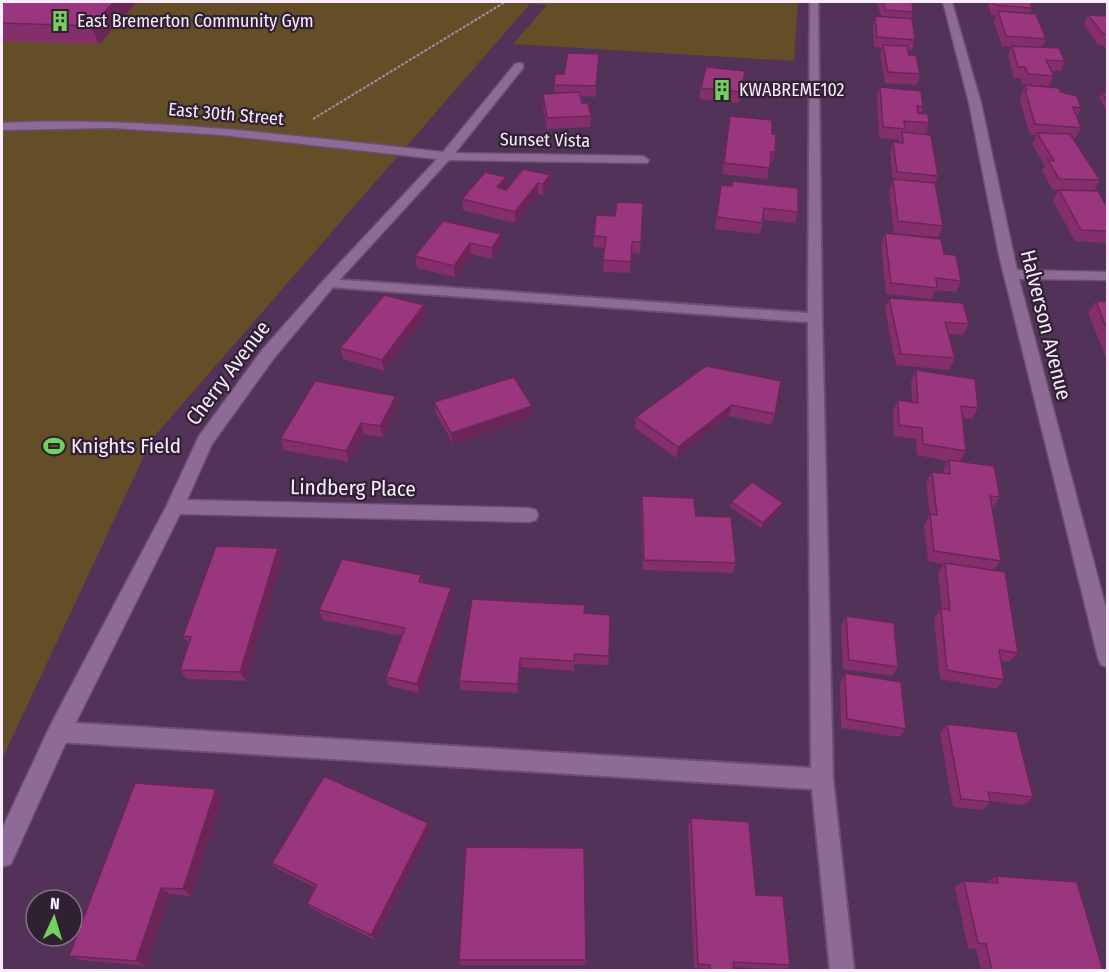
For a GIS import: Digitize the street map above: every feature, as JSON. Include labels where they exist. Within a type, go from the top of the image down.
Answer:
[{"type":"street","name":"Halverson Avenue","points":[[947,2],[975,103],[1011,274],[1107,658]]},
{"type":"street","name":"Cherry Avenue","points":[[2,855],[58,732],[176,507],[205,441],[268,354],[329,283],[446,156],[519,66]]},
{"type":"street","name":"East 30th Street","points":[[2,126],[112,124],[222,131],[446,156]]},
{"type":"street","name":"Sunset Vista","points":[[446,156],[643,159]]},
{"type":"street","points":[[1011,274],[1107,276]]},
{"type":"street","name":"Lindberg Place","points":[[176,507],[529,515]]},
{"type":"lane","points":[[814,2],[815,318],[822,779],[842,970]]},
{"type":"lane","points":[[329,283],[815,318]]},
{"type":"lane","points":[[58,732],[822,779]]},
{"type":"path","points":[[282,138],[504,2]]},
{"type":"shaded area","points":[[2,2],[798,2],[794,61],[513,44],[547,5],[530,4],[152,439],[2,759]]},
{"type":"building","points":[[2,2],[114,2],[91,26],[2,23]]},
{"type":"building","points":[[883,2],[912,2],[913,12],[886,10]]},
{"type":"building","points":[[994,2],[1030,2],[1032,8],[995,5]]},
{"type":"building","points":[[998,11],[1036,14],[1046,39],[1006,36]]},
{"type":"building","points":[[1088,15],[1107,16],[1107,34],[1103,34]]},
{"type":"building","points":[[875,16],[912,19],[915,40],[877,37]]},
{"type":"building","points":[[883,45],[907,46],[909,55],[916,55],[920,74],[888,72]]},
{"type":"building","points":[[1012,46],[1059,48],[1065,61],[1046,60],[1054,76],[1028,74],[1025,67],[1018,67]]},
{"type":"building","points":[[568,53],[599,54],[596,86],[554,85],[555,74],[564,74]]},
{"type":"building","points":[[706,67],[745,71],[741,92],[701,88]]},
{"type":"building","points":[[1025,85],[1059,88],[1061,92],[1077,96],[1081,108],[1073,107],[1081,128],[1035,124]]},
{"type":"building","points":[[880,87],[921,91],[923,107],[917,106],[918,113],[928,114],[929,123],[904,121],[905,129],[883,127]]},
{"type":"building","points":[[579,92],[582,103],[588,103],[591,116],[547,118],[543,94]]},
{"type":"building","points":[[730,116],[772,120],[772,134],[776,134],[775,152],[771,152],[770,168],[724,163]]},
{"type":"building","points":[[902,132],[931,135],[938,176],[897,172],[893,142],[903,143]]},
{"type":"building","points":[[1037,133],[1070,134],[1100,180],[1059,179],[1048,160],[1054,161]]},
{"type":"building","points":[[523,169],[550,175],[543,184],[538,183],[515,212],[462,199],[485,172],[506,177],[497,187],[506,190]]},
{"type":"building","points":[[893,179],[935,183],[943,226],[898,221]]},
{"type":"building","points":[[732,181],[798,188],[798,212],[764,208],[762,223],[717,217],[721,185],[732,186]]},
{"type":"building","points":[[1059,190],[1098,191],[1107,204],[1107,231],[1081,230]]},
{"type":"building","points":[[617,202],[643,203],[641,242],[632,242],[631,262],[603,260],[606,237],[594,236],[596,215],[615,216]]},
{"type":"building","points":[[443,221],[501,234],[492,248],[470,243],[454,266],[415,256]]},
{"type":"building","points":[[885,233],[941,239],[944,254],[956,255],[961,281],[936,278],[937,288],[891,283]]},
{"type":"building","points":[[384,295],[424,305],[382,360],[340,348]]},
{"type":"building","points":[[889,298],[963,303],[969,324],[945,322],[955,358],[901,354]]},
{"type":"building","points":[[1096,301],[1107,302],[1107,330]]},
{"type":"building","points":[[706,366],[781,381],[775,414],[732,405],[678,447],[636,417]]},
{"type":"building","points":[[916,370],[975,379],[978,408],[961,406],[966,451],[923,444],[922,428],[899,425],[898,400],[918,403]]},
{"type":"building","points":[[514,377],[532,406],[451,433],[434,402]]},
{"type":"building","points":[[315,381],[396,396],[380,426],[361,423],[346,451],[280,439]]},
{"type":"building","points":[[949,460],[994,466],[1000,497],[990,496],[1001,561],[934,551],[930,514],[937,515],[932,472],[950,474]]},
{"type":"building","points":[[752,482],[783,503],[763,523],[731,502]]},
{"type":"building","points":[[642,496],[694,498],[696,516],[731,517],[736,563],[644,560]]},
{"type":"building","points":[[216,546],[278,548],[240,672],[180,670],[191,637],[183,636]]},
{"type":"building","points":[[342,559],[421,575],[419,582],[451,588],[417,684],[386,677],[405,628],[319,610]]},
{"type":"building","points":[[945,563],[1005,572],[1018,653],[999,650],[1004,680],[947,670],[941,608],[950,610]]},
{"type":"building","points":[[472,599],[585,605],[584,613],[610,615],[609,656],[575,654],[574,661],[520,658],[518,684],[459,681]]},
{"type":"building","points":[[846,616],[894,623],[898,667],[849,660]]},
{"type":"building","points":[[845,673],[901,682],[906,729],[847,719]]},
{"type":"building","points":[[947,724],[1017,732],[1033,797],[988,792],[991,802],[961,799]]},
{"type":"building","points":[[324,776],[428,823],[371,935],[307,904],[317,885],[272,863]]},
{"type":"building","points":[[135,783],[216,789],[183,889],[161,888],[136,961],[69,956],[72,948],[84,948],[84,917]]},
{"type":"building","points":[[691,818],[749,822],[756,895],[783,896],[790,965],[733,962],[734,970],[710,970],[710,965],[698,964]]},
{"type":"building","points":[[466,847],[584,848],[586,960],[459,960]]},
{"type":"building","points":[[996,876],[1077,882],[1103,970],[992,970],[986,944],[978,943],[964,881],[998,883]]},
{"type":"place","name":"East Bremerton Community Gym","points":[[60,21]]},
{"type":"place","name":"KWABREME102","points":[[722,90]]},
{"type":"place","name":"Knights Field","points":[[54,446]]}]
